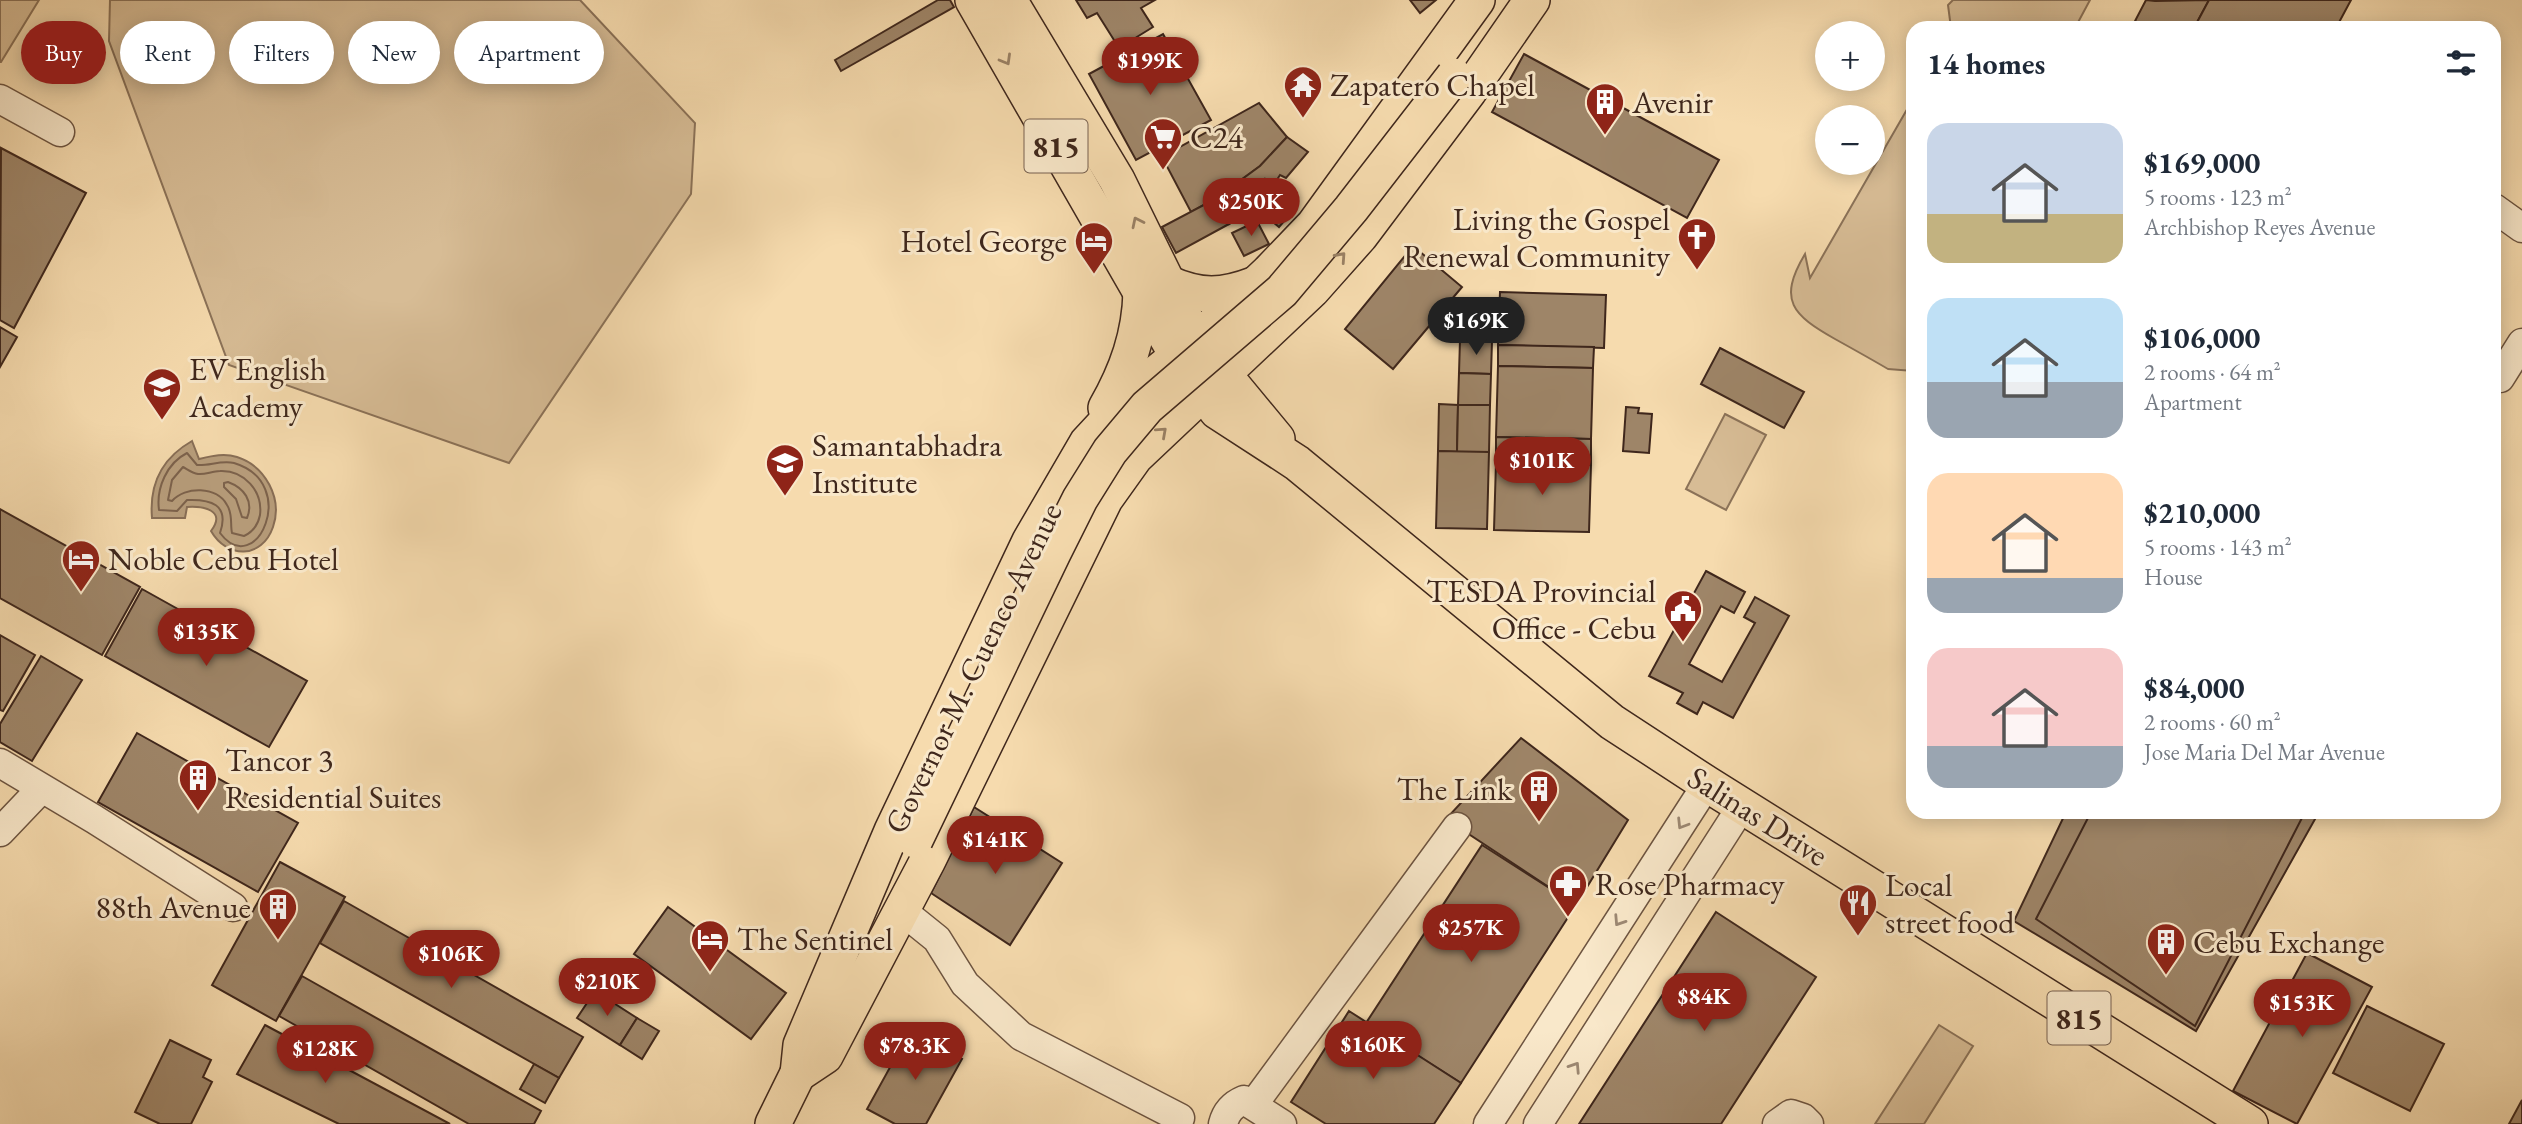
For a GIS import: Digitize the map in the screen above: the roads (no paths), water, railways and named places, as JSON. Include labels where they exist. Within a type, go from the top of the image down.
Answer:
[{"type":"main road","name":"815","points":[[973,0],[1154,288],[1186,348],[1214,385]]},
{"type":"main road","name":"815","points":[[1009,0],[1117,180],[1154,288]]},
{"type":"main road","name":"Governor M. Cuenco Avenue","points":[[798,1074],[801,1045],[892,831],[1030,541],[1088,441],[1138,388],[1262,278],[1314,225],[1477,0]]},
{"type":"main road","name":"Governor M. Cuenco Avenue","points":[[773,1124],[915,840],[1053,552],[1080,499],[1110,451],[1147,407],[1282,291],[1454,76],[1507,0]]},
{"type":"main road","name":"Governor M. Cuenco Avenue","points":[[798,1074],[825,1056],[928,860],[1105,499],[1135,457],[1304,298],[1360,236],[1469,92],[1532,0]]},
{"type":"main road","points":[[1124,473],[1123,459],[1116,446],[1088,441],[1130,358],[1139,319],[1154,288],[1216,295],[1262,278],[1281,298],[1304,298]]},
{"type":"main road","name":"Salinas Drive","points":[[1214,385],[1297,463],[1612,722],[2236,1121]]},
{"type":"street","points":[[0,99],[60,132]]},
{"type":"street","points":[[2501,213],[2522,228]]},
{"type":"street","points":[[2501,376],[2522,343]]},
{"type":"street","points":[[0,763],[233,907]]},
{"type":"street","points":[[1488,1124],[1707,784]]},
{"type":"street","points":[[0,832],[41,789]]},
{"type":"street","points":[[1538,1124],[1742,806]]},
{"type":"street","points":[[1253,1105],[1457,827]]},
{"type":"street","points":[[901,910],[937,939],[965,984],[1021,1036],[1180,1118]]},
{"type":"street","points":[[1223,1124],[1225,1116],[1236,1103],[1244,1100],[1282,1124]]},
{"type":"street","points":[[1777,1124],[1791,1114],[1810,1124]]},
{"type":"water","points":[[192,441],[199,459],[223,455],[237,457],[256,468],[269,485],[276,505],[273,527],[268,538],[253,550],[244,552],[226,547],[211,531],[215,524],[215,514],[200,507],[187,507],[185,518],[152,518],[153,494],[160,473],[173,455]]},
{"type":"place","name":"Zapatero Chapel","points":[[1303,119]]},
{"type":"place","name":"Avenir","points":[[1605,136]]},
{"type":"place","name":"C24","points":[[1163,171]]},
{"type":"place","name":"Living the Gospel Renewal Community","points":[[1697,271]]},
{"type":"place","name":"Hotel George","points":[[1094,275]]},
{"type":"place","name":"EV English Academy","points":[[162,421]]},
{"type":"place","name":"Samantabhadra Institute","points":[[785,497]]},
{"type":"place","name":"Noble Cebu Hotel","points":[[81,593]]},
{"type":"place","name":"TESDA Provincial Office - Cebu","points":[[1683,643]]},
{"type":"place","name":"Tancor 3 Residential Suites","points":[[198,812]]},
{"type":"place","name":"The Link","points":[[1539,823]]},
{"type":"place","name":"Rose Pharmacy","points":[[1568,918]]},
{"type":"place","name":"Local street food","points":[[1858,937]]},
{"type":"place","name":"88th Avenue","points":[[278,941]]},
{"type":"place","name":"The Sentinel","points":[[710,973]]},
{"type":"place","name":"Cebu Exchange","points":[[2166,976]]}]
